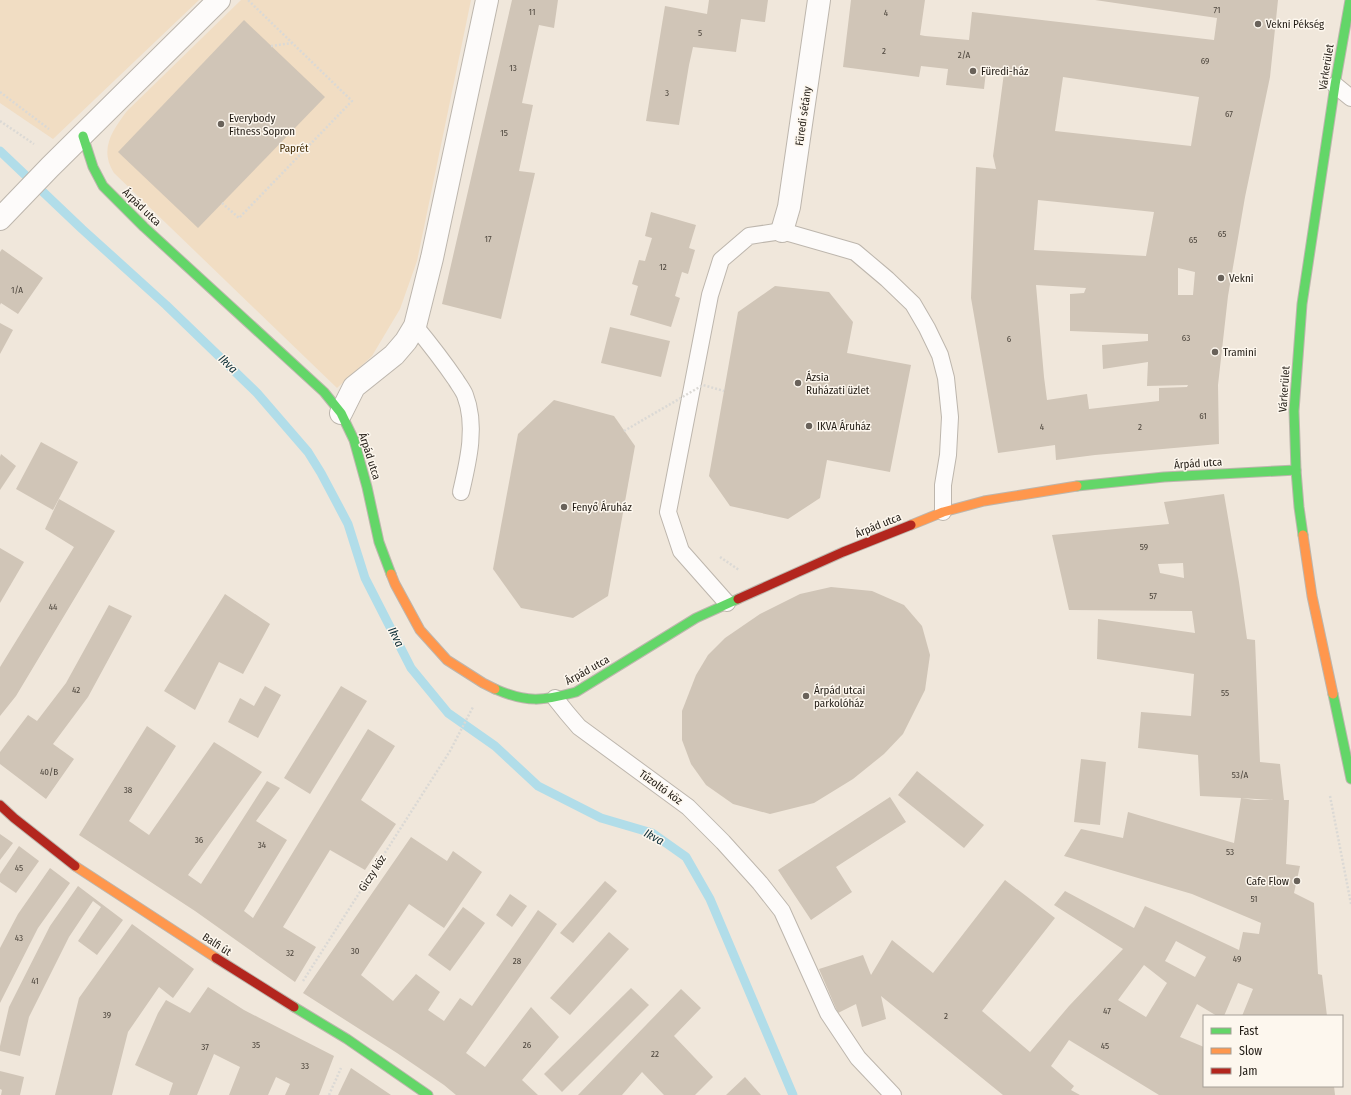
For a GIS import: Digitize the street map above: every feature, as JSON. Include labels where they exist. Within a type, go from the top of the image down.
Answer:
[{"type":"street","points":[[4,215],[50,167],[220,0]]},
{"type":"street","points":[[341,413],[354,387],[394,355],[406,341],[415,326],[432,258],[487,0]]},
{"type":"street","name":"Füredi sétány","points":[[782,231],[789,207],[819,0]]},
{"type":"street","name":"Várkerület","points":[[1350,0],[1335,85],[1302,304],[1294,411],[1299,508],[1312,596],[1351,779]]},
{"type":"street","name":"Árpád utca","points":[[77,141],[103,186],[144,227],[324,392],[341,413],[354,440],[367,487],[379,542],[394,584],[420,630],[447,660],[483,683],[512,696],[533,700],[555,698],[576,692],[696,618],[843,552],[943,512],[984,501],[1088,484],[1164,477],[1296,470]]},
{"type":"street","name":"Balfi út","points":[[0,805],[14,818],[78,868],[277,997],[347,1039],[428,1095]]},
{"type":"lane","points":[[1335,85],[1351,98]]},
{"type":"lane","points":[[727,603],[681,551],[668,512],[710,295],[721,260],[749,236],[782,231],[854,252],[887,279],[913,304],[940,355],[946,378],[950,418],[948,455],[943,485],[943,512]]},
{"type":"lane","points":[[415,326],[465,394],[470,414],[471,434],[465,476],[461,492]]},
{"type":"lane","name":"Tűzoltó köz","points":[[555,698],[579,727],[688,806],[760,883],[782,911],[828,1013],[858,1058],[893,1095]]},
{"type":"path","points":[[222,203],[239,218],[352,101],[248,0]]},
{"type":"path","points":[[271,46],[293,43]]},
{"type":"path","points":[[0,92],[77,141]]},
{"type":"path","points":[[0,121],[36,145]]},
{"type":"path","points":[[624,431],[703,385],[724,391]]},
{"type":"path","points":[[720,556],[764,587]]},
{"type":"path","name":"Giczy köz","points":[[302,982],[450,751],[474,705]]},
{"type":"green space","points":[[0,0],[199,0],[53,139],[0,103]]},
{"type":"green space","name":"Paprét","points":[[241,0],[471,0],[417,261],[400,309],[372,356],[337,388],[114,173],[108,156],[109,140],[127,111]]},
{"type":"building","points":[[512,0],[558,0],[554,28],[539,25],[522,103],[533,105],[519,171],[535,173],[501,319],[442,304]]},
{"type":"building","points":[[709,0],[768,0],[765,22],[741,19],[736,52],[693,47],[679,125],[646,121],[665,6],[707,14]]},
{"type":"building","points":[[851,0],[925,0],[920,35],[925,36],[969,40],[972,12],[1214,40],[1217,18],[1095,0],[1278,0],[1270,77],[1245,197],[1228,296],[1218,385],[1219,444],[1056,460],[1055,445],[998,453],[971,298],[976,167],[996,169],[993,156],[1004,73],[986,71],[984,89],[946,85],[948,69],[921,66],[919,77],[843,67]],"holes":[[[1063,77],[1199,97],[1191,146],[1055,131]],[[1038,200],[1154,212],[1146,256],[1034,250]],[[1178,268],[1195,272],[1193,295],[1178,295]],[[1036,285],[1086,288],[1084,293],[1070,294],[1070,331],[1148,334],[1148,341],[1102,345],[1103,369],[1148,362],[1147,386],[1188,385],[1187,387],[1159,388],[1159,401],[1089,409],[1087,394],[1047,400]]]},
{"type":"building","name":"Everybody Fitness Sopron","points":[[244,20],[325,97],[198,228],[118,152]]},
{"type":"building","points":[[651,212],[696,225],[689,248],[695,250],[688,274],[682,272],[675,296],[680,298],[671,327],[630,315],[638,286],[632,284],[639,260],[645,261],[652,238],[645,236]]},
{"type":"building","points":[[2,249],[43,278],[18,314],[1,303],[0,305],[0,252]]},
{"type":"building","name":"IKVA Áruház","points":[[775,286],[829,292],[853,322],[847,353],[911,365],[890,472],[827,460],[820,498],[788,519],[730,506],[709,476],[738,312]]},
{"type":"building","points":[[0,323],[13,330],[0,354]]},
{"type":"building","points":[[610,327],[670,341],[661,377],[601,363]]},
{"type":"building","name":"Fenyő Áruház","points":[[554,400],[614,416],[635,446],[608,596],[573,618],[521,608],[493,569],[518,434]]},
{"type":"building","points":[[41,442],[78,462],[53,510],[16,489]]},
{"type":"building","points":[[1,454],[16,466],[0,490],[0,457]]},
{"type":"building","points":[[1224,494],[1247,639],[1255,640],[1260,762],[1280,764],[1284,800],[1289,800],[1286,864],[1300,866],[1294,893],[1314,903],[1318,974],[1322,975],[1327,1015],[1242,1015],[1253,989],[1238,983],[1224,1015],[1215,1015],[1197,1004],[1180,1037],[1203,1047],[1203,1087],[1334,1087],[1335,1095],[1159,1095],[1069,1040],[1051,1066],[1074,1086],[1071,1090],[1080,1095],[1003,1095],[881,996],[886,1019],[862,1027],[856,1004],[838,1013],[819,969],[863,955],[871,975],[892,940],[933,973],[1005,880],[1055,918],[982,1011],[1030,1052],[1069,1006],[1123,949],[1054,905],[1065,891],[1134,928],[1145,906],[1239,950],[1243,932],[1259,934],[1261,923],[1192,894],[1064,856],[1081,829],[1123,838],[1128,812],[1234,843],[1241,798],[1200,796],[1198,755],[1138,748],[1141,712],[1191,716],[1194,674],[1097,659],[1098,619],[1195,633],[1192,611],[1069,610],[1052,535],[1169,524],[1164,502]],"holes":[[[1183,563],[1184,578],[1160,573],[1158,564]],[[1241,798],[1274,800],[1255,800]],[[1176,941],[1206,957],[1195,977],[1165,961]],[[1144,965],[1167,983],[1146,1017],[1118,1000]]]},
{"type":"building","points":[[59,499],[115,531],[16,696],[0,716],[0,667],[74,547],[45,529]]},
{"type":"building","points":[[0,548],[24,562],[0,603]]},
{"type":"building","points":[[831,587],[872,591],[904,605],[922,626],[930,655],[925,690],[903,734],[884,754],[853,779],[814,803],[770,814],[733,804],[706,785],[691,764],[682,740],[682,711],[696,675],[708,655],[725,638],[760,614],[800,594]]},
{"type":"building","points":[[225,594],[270,624],[243,674],[219,662],[195,710],[164,691]]},
{"type":"building","points":[[109,605],[132,616],[88,697],[53,744],[74,759],[46,799],[0,764],[0,752],[28,715],[37,721],[66,683]]},
{"type":"building","points":[[265,686],[281,695],[258,738],[228,722],[240,698],[254,706]]},
{"type":"building","points":[[341,686],[367,701],[310,794],[284,778]]},
{"type":"building","points":[[147,726],[176,746],[129,821],[149,835],[214,742],[262,772],[188,875],[201,884],[267,781],[280,788],[256,821],[287,840],[244,911],[253,918],[368,729],[395,746],[361,800],[396,824],[365,870],[330,850],[283,927],[316,947],[295,982],[195,911],[79,835]]},
{"type":"building","points":[[1081,759],[1106,762],[1100,825],[1074,822]]},
{"type":"building","points":[[917,771],[984,825],[964,848],[898,795]]},
{"type":"building","points":[[890,797],[906,822],[836,867],[852,892],[811,920],[778,870]]},
{"type":"building","points":[[0,834],[13,843],[0,860]]},
{"type":"building","points":[[411,837],[447,861],[453,851],[482,872],[444,928],[409,904],[361,975],[393,1001],[416,974],[440,992],[428,1010],[444,1021],[460,998],[472,1006],[538,910],[557,924],[466,1053],[485,1067],[531,1007],[559,1037],[522,1080],[538,1095],[456,1095],[397,1053],[303,993]]},
{"type":"building","points":[[19,846],[39,861],[16,893],[0,882],[0,874]]},
{"type":"building","points":[[50,868],[70,883],[38,928],[0,1003],[0,948],[18,914]]},
{"type":"building","points":[[605,881],[617,891],[573,943],[560,933]]},
{"type":"building","points":[[78,886],[123,920],[97,955],[78,941],[101,907],[93,901],[69,937],[29,1017],[20,1056],[0,1051],[9,1007],[50,926]]},
{"type":"building","points":[[510,894],[527,906],[512,927],[496,915]]},
{"type":"building","points":[[463,907],[485,923],[450,971],[428,955]]},
{"type":"building","points":[[132,924],[194,969],[173,998],[159,987],[128,1032],[112,1095],[55,1095],[79,998]]},
{"type":"building","points":[[609,932],[629,949],[570,1015],[550,998]]},
{"type":"building","points":[[208,987],[244,1010],[334,1056],[319,1095],[285,1095],[290,1084],[276,1077],[268,1095],[229,1095],[240,1067],[214,1054],[197,1095],[169,1095],[173,1083],[135,1065],[158,1013],[166,1000],[190,1013]]},
{"type":"building","points":[[631,988],[649,1005],[562,1092],[544,1074]]},
{"type":"building","points":[[681,989],[701,1008],[674,1036],[713,1077],[695,1095],[664,1095],[642,1072],[622,1095],[578,1095]]},
{"type":"building","points":[[351,1068],[391,1095],[338,1095]]},
{"type":"building","points":[[0,1071],[24,1077],[20,1095],[1,1095],[2,1090],[0,1089]]},
{"type":"building","points":[[745,1077],[761,1095],[726,1095]]},
{"type":"waterway","name":"Ikva","points":[[0,151],[82,229],[166,305],[257,393],[308,452],[348,524],[365,578],[411,668],[448,713],[495,746],[538,786],[601,818],[652,833],[686,857],[710,899],[793,1095]]},
{"type":"traffic: fast","points":[[1303,535],[1296,470],[1294,411],[1302,304],[1335,85],[1350,0]]},
{"type":"traffic: fast","points":[[83,136],[93,167],[103,186],[144,227],[324,392],[341,413],[354,440],[367,487],[379,542],[391,574]]},
{"type":"traffic: fast","points":[[1077,486],[1164,477],[1296,470]]},
{"type":"traffic: fast","points":[[495,689],[517,697],[535,699],[544,699],[576,692],[696,618],[738,599]]},
{"type":"traffic: fast","points":[[1333,694],[1351,779]]},
{"type":"traffic: fast","points":[[294,1007],[347,1039],[428,1095]]},
{"type":"traffic: slow","points":[[911,525],[943,512],[984,501],[1077,486]]},
{"type":"traffic: slow","points":[[1303,535],[1312,596],[1333,694]]},
{"type":"traffic: slow","points":[[391,574],[420,630],[447,660],[495,689]]},
{"type":"traffic: slow","points":[[75,866],[216,958]]},
{"type":"traffic: jam","points":[[738,599],[843,552],[911,525]]},
{"type":"traffic: jam","points":[[0,805],[14,818],[75,866]]},
{"type":"traffic: jam","points":[[216,958],[294,1007]]},
{"type":"place","name":"Vekni Pékség","points":[[1258,24]]},
{"type":"place","name":"Füredi-ház","points":[[973,71]]},
{"type":"place","name":"Everybody Fitness Sopron","points":[[221,124]]},
{"type":"place","name":"Vekni","points":[[1221,278]]},
{"type":"place","name":"Tramini","points":[[1215,352]]},
{"type":"place","name":"Ázsia Ruházati üzlet","points":[[798,383]]},
{"type":"place","name":"IKVA Áruház","points":[[809,426]]},
{"type":"place","name":"Fenyő Áruház","points":[[564,507]]},
{"type":"place","name":"Árpád utcai parkolóház","points":[[806,696]]},
{"type":"place","name":"Cafe Flow","points":[[1297,881]]}]
